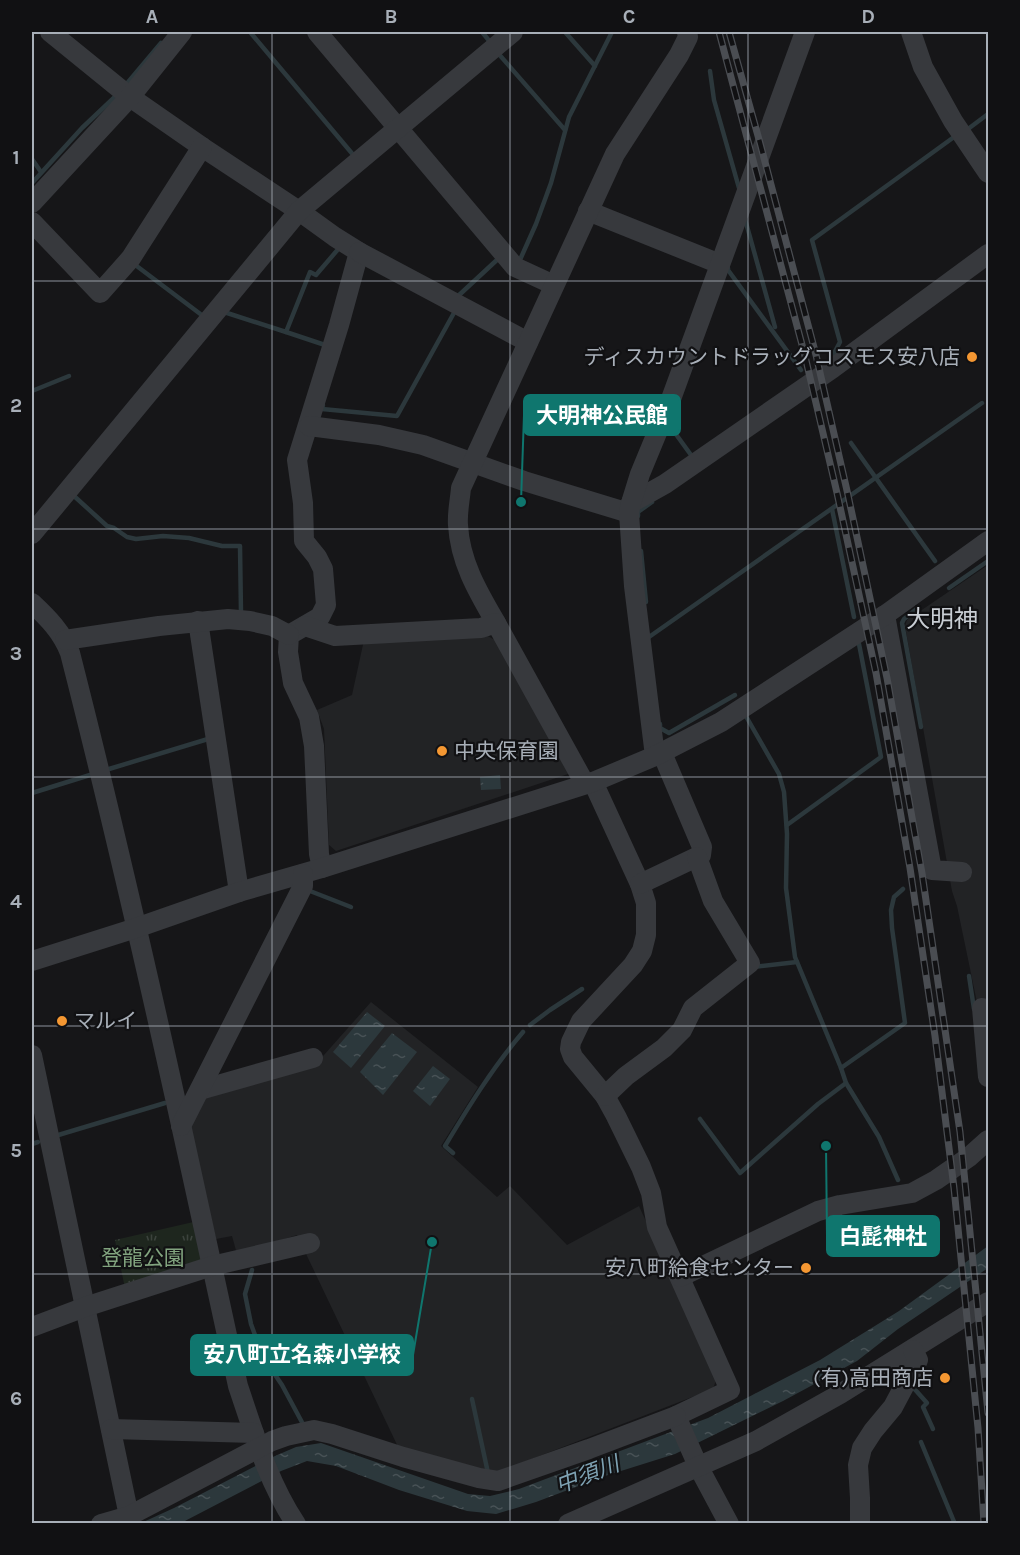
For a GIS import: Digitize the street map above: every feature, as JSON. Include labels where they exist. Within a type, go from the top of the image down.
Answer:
[{"type":"street","points":[[50,32],[130,97],[335,237],[528,342]]},
{"type":"street","points":[[32,203],[130,97],[182,32]]},
{"type":"street","points":[[317,32],[515,267],[554,285]]},
{"type":"street","points":[[32,534],[299,211],[513,32]]},
{"type":"street","points":[[101,1524],[129,1516],[259,1446],[286,1436],[314,1430],[478,1478],[498,1481],[677,1419],[730,1390],[657,1227],[651,1193],[641,1167],[605,1096],[573,1057],[570,1049],[581,1022],[633,965],[642,951],[646,935],[646,903],[640,884],[589,783],[473,584],[463,556],[457,523],[461,488],[588,211],[615,154],[679,55],[688,37],[687,32]]},
{"type":"street","points":[[640,884],[701,855],[702,847],[659,754],[634,586],[630,508],[640,474],[671,399],[806,32]]},
{"type":"street","points":[[911,32],[923,67],[952,121],[988,173]]},
{"type":"street","points":[[32,222],[100,293],[131,258],[202,147]]},
{"type":"street","points":[[588,211],[720,264]]},
{"type":"street","points":[[181,1126],[319,854],[314,746],[309,717],[293,683],[288,652],[297,630],[320,616],[326,605],[323,569],[304,541],[303,503],[297,460],[359,252]]},
{"type":"street","points":[[309,426],[379,435],[423,445],[524,480],[630,508],[833,368],[988,254]]},
{"type":"street","points":[[32,961],[239,892],[589,783],[659,754],[721,722],[885,615],[988,542]]},
{"type":"street","points":[[32,603],[51,620],[65,640],[70,653],[136,928],[238,1386],[273,1482],[296,1524]]},
{"type":"street","points":[[885,615],[932,870],[962,872]]},
{"type":"street","points":[[65,640],[198,621],[228,619],[335,636],[481,628],[496,623]]},
{"type":"street","points":[[198,621],[239,892]]},
{"type":"street","points":[[605,1096],[664,1048],[682,1030],[693,1008],[750,963],[713,901],[697,857]]},
{"type":"street","points":[[982,1008],[988,1077]]},
{"type":"street","points":[[32,1055],[129,1516]]},
{"type":"street","points":[[200,1090],[313,1058]]},
{"type":"street","points":[[680,1277],[818,1211],[912,1193],[969,1157],[988,1140]]},
{"type":"street","points":[[32,1327],[85,1307],[212,1266],[310,1243]]},
{"type":"street","points":[[568,1524],[696,1459],[756,1441],[840,1394],[988,1302]]},
{"type":"street","points":[[860,1524],[858,1465],[862,1448],[893,1407],[918,1360],[913,1350]]},
{"type":"street","points":[[677,1419],[729,1524]]},
{"type":"street","points":[[111,1430],[259,1446]]},
{"type":"shaded area","points":[[988,565],[988,1013],[979,1012],[952,891],[905,626],[907,620]]},
{"type":"shaded area","name":"中央保育園","points":[[484,634],[497,641],[571,773],[336,851],[329,845],[324,729],[317,710],[352,695],[364,640]]},
{"type":"shaded area","points":[[371,1002],[478,1087],[441,1146],[497,1197],[510,1186],[567,1245],[639,1206],[717,1377],[713,1389],[511,1467],[496,1477],[400,1451],[297,1235],[237,1254],[232,1236],[216,1239],[190,1131],[203,1096],[316,1064]]},
{"type":"green space","name":"登龍公園","points":[[198,1221],[208,1263],[125,1288],[115,1240]]},
{"type":"water","points":[[500,775],[501,789],[481,790],[480,777]]},
{"type":"water","points":[[367,1012],[385,1026],[351,1068],[333,1052]]},
{"type":"water","points":[[392,1033],[417,1052],[383,1095],[360,1072]]},
{"type":"water","points":[[433,1066],[450,1079],[430,1106],[413,1091]]},
{"type":"water","name":"中須川","points":[[988,1246],[988,1268],[898,1329],[857,1361],[783,1401],[675,1454],[605,1476],[536,1502],[496,1514],[467,1511],[399,1490],[336,1466],[307,1461],[281,1471],[181,1523],[139,1524],[275,1456],[296,1447],[321,1443],[468,1494],[490,1496],[519,1489],[708,1418],[820,1360],[899,1311]]},
{"type":"waterway","points":[[250,32],[355,157]]},
{"type":"waterway","points":[[482,32],[491,43]]},
{"type":"waterway","points":[[565,32],[595,66]]},
{"type":"waterway","points":[[519,262],[551,183],[569,117],[612,32]]},
{"type":"waterway","points":[[124,87],[161,43]]},
{"type":"waterway","points":[[497,52],[565,130]]},
{"type":"waterway","points":[[710,71],[714,100],[739,188]]},
{"type":"waterway","points":[[32,183],[82,128],[119,93]]},
{"type":"waterway","points":[[968,129],[988,114]]},
{"type":"waterway","points":[[830,361],[840,342],[812,240],[954,137]]},
{"type":"waterway","points":[[32,159],[41,172]]},
{"type":"waterway","points":[[745,219],[775,327]]},
{"type":"waterway","points":[[224,312],[286,332],[310,272],[316,275],[340,247],[338,246]]},
{"type":"waterway","points":[[457,297],[499,259]]},
{"type":"waterway","points":[[134,264],[203,316]]},
{"type":"waterway","points":[[728,268],[801,370]]},
{"type":"waterway","points":[[323,405],[322,409],[397,416],[455,311]]},
{"type":"waterway","points":[[286,332],[325,345]]},
{"type":"waterway","points":[[32,391],[69,376]]},
{"type":"waterway","points":[[649,637],[982,403]]},
{"type":"waterway","points":[[672,420],[670,426],[691,455]]},
{"type":"waterway","points":[[851,443],[935,561]]},
{"type":"waterway","points":[[74,496],[107,526],[127,537],[136,539],[163,536],[189,538],[222,546],[240,546],[241,613]]},
{"type":"waterway","points":[[638,516],[638,512],[652,502]]},
{"type":"waterway","points":[[832,509],[854,617]]},
{"type":"waterway","points":[[641,551],[646,602]]},
{"type":"waterway","points":[[949,588],[988,561]]},
{"type":"waterway","points":[[918,608],[902,623],[921,727]]},
{"type":"waterway","points":[[787,825],[881,757],[859,644]]},
{"type":"waterway","points":[[660,724],[660,728],[669,733],[735,695]]},
{"type":"waterway","points":[[747,718],[779,774],[784,792],[787,834],[786,888],[795,957],[846,1083],[879,1137],[898,1180]]},
{"type":"waterway","points":[[109,769],[208,739]]},
{"type":"waterway","points":[[32,793],[90,775]]},
{"type":"waterway","points":[[841,1068],[905,1023],[891,910],[894,897],[903,889]]},
{"type":"waterway","points":[[310,891],[351,907]]},
{"type":"waterway","points":[[753,967],[797,962]]},
{"type":"waterway","points":[[969,976],[974,1009]]},
{"type":"waterway","points":[[530,1025],[582,989]]},
{"type":"waterway","points":[[453,1153],[445,1146],[491,1073],[523,1032]]},
{"type":"waterway","points":[[700,1119],[740,1173],[818,1104],[846,1083]]},
{"type":"waterway","points":[[55,1136],[165,1103]]},
{"type":"waterway","points":[[32,1144],[38,1142]]},
{"type":"waterway","points":[[252,1270],[245,1294],[251,1324],[263,1357],[282,1385],[304,1426]]},
{"type":"waterway","points":[[911,1385],[927,1403],[923,1407],[933,1429]]},
{"type":"waterway","points":[[472,1399],[488,1473]]},
{"type":"waterway","points":[[921,1442],[955,1524]]},
{"type":"railway","points":[[719,32],[805,356],[876,673],[910,868],[935,1036],[954,1188],[978,1428],[984,1524]]},
{"type":"railway","points":[[729,32],[816,355],[887,678],[922,873],[960,1132],[988,1413]]},
{"type":"place","name":"ディスカウントドラッグコスモス安八店","points":[[972,357]]},
{"type":"place","name":"大明神公民館","points":[[521,502]]},
{"type":"place","name":"中央保育園","points":[[442,751]]},
{"type":"place","name":"マルイ","points":[[62,1021]]},
{"type":"place","name":"白髭神社","points":[[826,1146]]},
{"type":"place","name":"安八町立名森小学校","points":[[432,1242]]},
{"type":"place","name":"安八町給食センター","points":[[806,1268]]},
{"type":"place","name":"(有)高田商店","points":[[945,1378]]},
{"type":"district","name":"大明神","points":[[942,619]]}]
